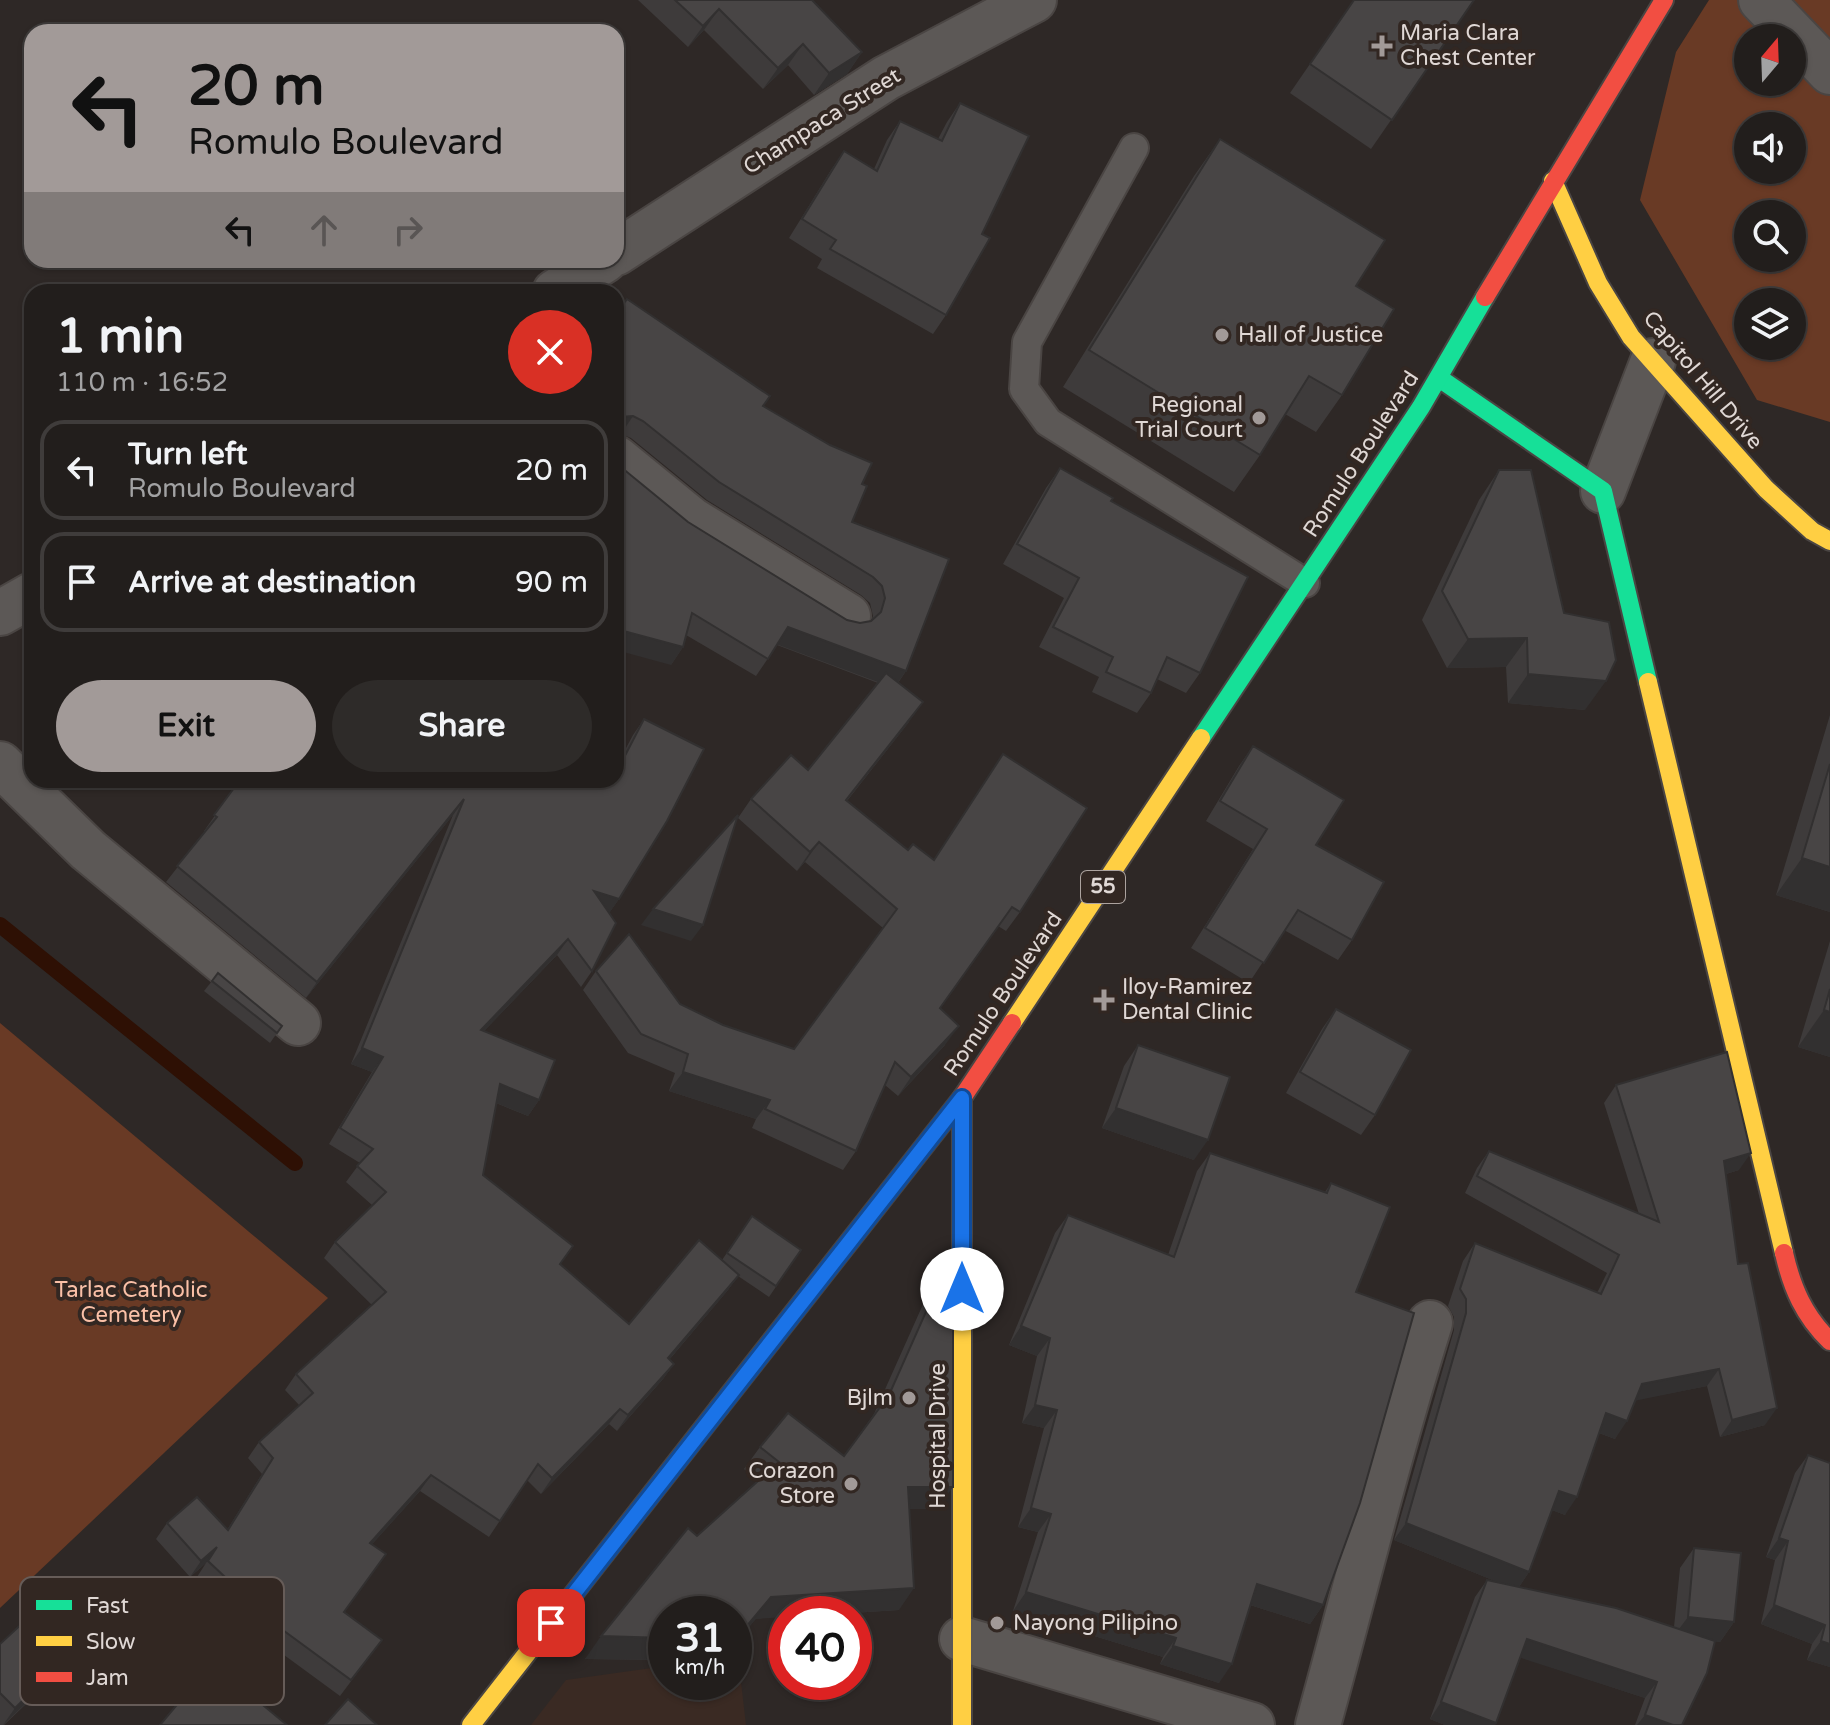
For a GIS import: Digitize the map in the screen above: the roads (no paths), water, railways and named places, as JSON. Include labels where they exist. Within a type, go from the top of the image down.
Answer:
[{"type":"main road","name":"Romulo Boulevard","points":[[471,1725],[962,1098],[1439,378],[1553,181],[1664,0]]},
{"type":"main road","name":"Capitol Hill Drive","points":[[1553,181],[1598,283],[1631,337],[1724,446],[1812,531],[1830,541]]},
{"type":"main road","points":[[1439,378],[1603,491],[1791,1282],[1811,1323],[1830,1341]]},
{"type":"main road","name":"Hospital Drive","points":[[962,1098],[962,1725]]},
{"type":"street","name":"Champaca Street","points":[[624,248],[886,78],[1034,0]]},
{"type":"street","points":[[1761,0],[1830,72]]},
{"type":"street","points":[[854,44],[886,78]]},
{"type":"street","points":[[568,284],[592,268]]},
{"type":"street","points":[[1603,491],[1653,361]]},
{"type":"street","points":[[624,465],[692,520],[848,616]]},
{"type":"street","points":[[0,613],[24,600]]},
{"type":"street","points":[[0,764],[24,787]]},
{"type":"street","points":[[25,788],[88,850],[298,1023]]},
{"type":"street","points":[[1318,1725],[1358,1581],[1370,1521],[1430,1323]]},
{"type":"street","points":[[962,1639],[1252,1725]]},
{"type":"lane","points":[[1134,148],[1027,342],[1024,389],[1048,422],[1305,583]]},
{"type":"waterway","points":[[0,925],[295,1163]]},
{"type":"place","name":"Maria Clara Chest Center","points":[[1382,46]]},
{"type":"place","name":"Hall of Justice","points":[[1222,335]]},
{"type":"place","name":"Regional Trial Court","points":[[1259,418]]},
{"type":"place","name":"Iloy-Ramirez Dental Clinic","points":[[1104,1000]]},
{"type":"place","name":"Bjlm","points":[[909,1398]]},
{"type":"place","name":"Corazon Store","points":[[851,1484]]},
{"type":"place","name":"Nayong Pilipino","points":[[997,1623]]},
{"type":"park label","name":"Tarlac Catholic Cemetery","points":[[131,1302]]}]
